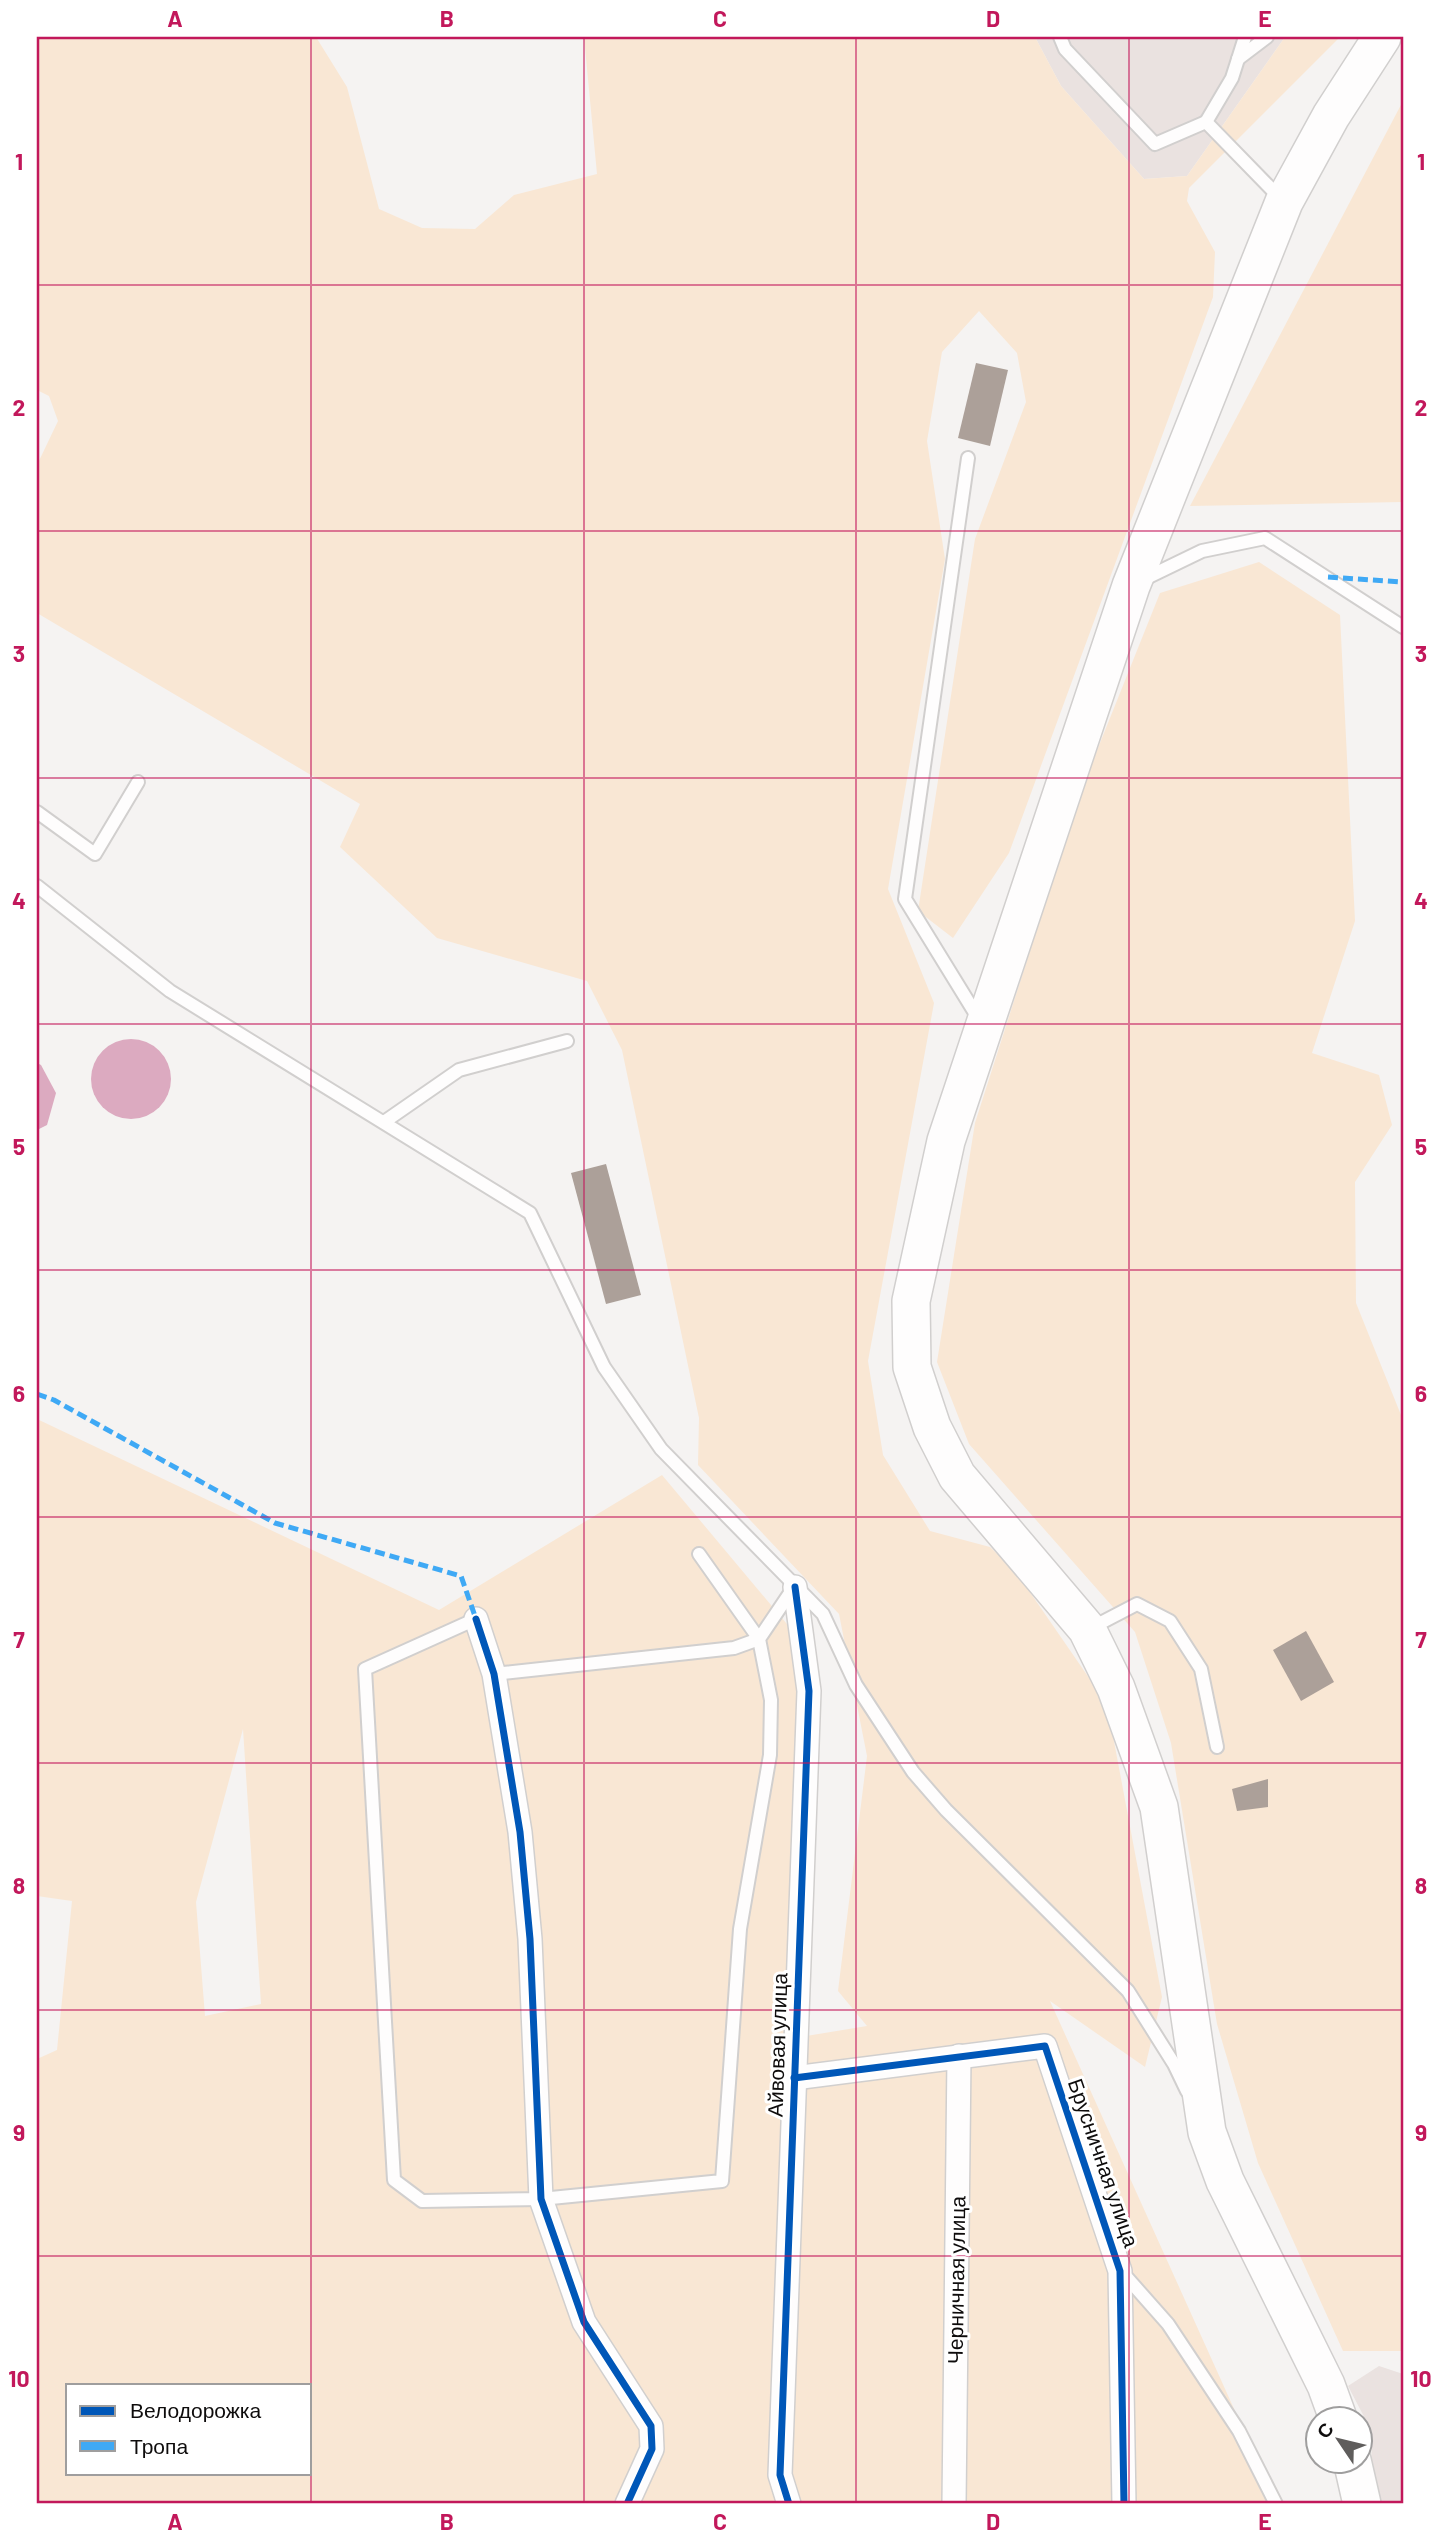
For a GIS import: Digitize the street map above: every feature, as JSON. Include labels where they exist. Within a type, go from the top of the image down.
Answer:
[{"type":"main road","points":[[1333,2404],[1225,2181],[1207,2132],[1159,1807],[1116,1688],[1087,1629],[957,1476],[932,1427],[912,1367],[911,1301],[946,1141],[1130,586],[1284,202],[1331,116],[1382,37]]},
{"type":"main road","points":[[1355,2474],[1362,2504]]},
{"type":"street","name":"Айвовая улица","points":[[789,2504],[780,2475],[809,1691],[794,1587]]},
{"type":"street","points":[[476,1619],[494,1674],[522,1859],[530,1940],[541,2199],[584,2322],[652,2426],[652,2448],[627,2504]]},
{"type":"street","name":"Брусничная улица","points":[[960,2056],[1045,2046],[1120,2271],[1124,2504]]},
{"type":"street","points":[[794,2078],[960,2056]]},
{"type":"street","name":"Черничная улица","points":[[954,2504],[960,2056]]},
{"type":"lane","points":[[1060,37],[1065,49],[1155,144],[1206,122],[1232,78],[1245,37]]},
{"type":"lane","points":[[1238,59],[1267,37]]},
{"type":"lane","points":[[1206,122],[1284,202]]},
{"type":"lane","points":[[968,458],[905,899],[984,1027]]},
{"type":"lane","points":[[1130,586],[1202,551],[1265,538],[1403,627]]},
{"type":"lane","points":[[37,812],[95,854],[138,782]]},
{"type":"lane","points":[[37,886],[170,990],[530,1213],[604,1367],[661,1449],[823,1614],[856,1685],[913,1772],[946,1810],[1128,1991],[1174,2064],[1207,2132]]},
{"type":"lane","points":[[384,1122],[459,1070],[567,1041]]},
{"type":"lane","points":[[476,1619],[365,1669],[394,2180],[422,2201],[541,2199],[722,2181],[740,1929],[770,1755],[771,1700],[759,1639],[699,1555]]},
{"type":"lane","points":[[494,1674],[734,1648],[759,1639],[794,1587]]},
{"type":"lane","points":[[1087,1629],[1137,1604],[1170,1622],[1201,1669],[1217,1747]]},
{"type":"lane","points":[[1120,2271],[1168,2324],[1239,2431],[1276,2504]]},
{"type":"shaded area","points":[[37,37],[316,37],[347,87],[379,209],[422,228],[475,229],[514,195],[597,174],[584,37],[1035,37],[1061,86],[1144,179],[1187,176],[1285,37],[1340,37],[1189,188],[1187,201],[1215,252],[1213,297],[1009,853],[953,938],[918,911],[975,539],[1026,402],[1017,353],[979,311],[942,352],[927,441],[945,559],[888,889],[934,1003],[868,1361],[883,1455],[930,1531],[990,1547],[1016,1572],[1107,1704],[1162,1997],[1145,2067],[1050,2001],[1277,2504],[37,2504],[37,2059],[57,2050],[72,1901],[37,1896],[37,1419],[439,1610],[662,1475],[802,1642],[788,2039],[867,2026],[838,1991],[867,1756],[839,1614],[698,1465],[699,1418],[622,1050],[587,981],[437,938],[340,847],[360,804],[37,613],[37,465],[58,421],[49,396],[37,390]],"holes":[[[243,1729],[261,2004],[205,2016],[196,1902]]]},
{"type":"shaded area","points":[[1035,37],[1285,37],[1187,176],[1144,179],[1061,86]]},
{"type":"shaded area","points":[[1403,101],[1403,502],[1190,506]]},
{"type":"shaded area","points":[[1259,562],[1340,615],[1355,921],[1312,1053],[1379,1075],[1392,1125],[1355,1182],[1356,1303],[1403,1420],[1403,2351],[1343,2351],[1258,2163],[1217,2024],[1171,1743],[1135,1632],[969,1444],[937,1362],[975,1123],[1082,788],[1160,593]]},
{"type":"shaded area","points":[[123,1039],[139,1039],[160,1050],[171,1071],[171,1087],[160,1108],[139,1119],[123,1119],[109,1113],[97,1101],[91,1087],[91,1071],[97,1057],[109,1045]]},
{"type":"shaded area","points":[[37,1063],[41,1065],[56,1093],[47,1125],[37,1130]]},
{"type":"shaded area","points":[[1379,2366],[1403,2374],[1403,2504],[1370,2504],[1371,2474],[1374,2474],[1374,2404],[1357,2404],[1348,2386]]},
{"type":"building","points":[[976,363],[1008,370],[990,446],[958,438]]},
{"type":"building","points":[[606,1164],[641,1295],[606,1304],[571,1173]]},
{"type":"building","points":[[1306,1631],[1334,1682],[1301,1701],[1273,1650]]},
{"type":"building","points":[[1268,1779],[1268,1807],[1237,1811],[1232,1789]]},
{"type":"marked path","points":[[1328,577],[1403,582]]},
{"type":"marked path","points":[[37,1394],[54,1400],[275,1523],[461,1576],[476,1619]]},
{"type":"cycle path","points":[[789,2504],[780,2475],[809,1691],[795,1587]]},
{"type":"cycle path","points":[[476,1619],[494,1674],[520,1832],[530,1939],[541,2199],[584,2322],[651,2426],[652,2449],[627,2504]]},
{"type":"cycle path","points":[[794,2078],[1045,2046],[1120,2271],[1124,2504]]}]
